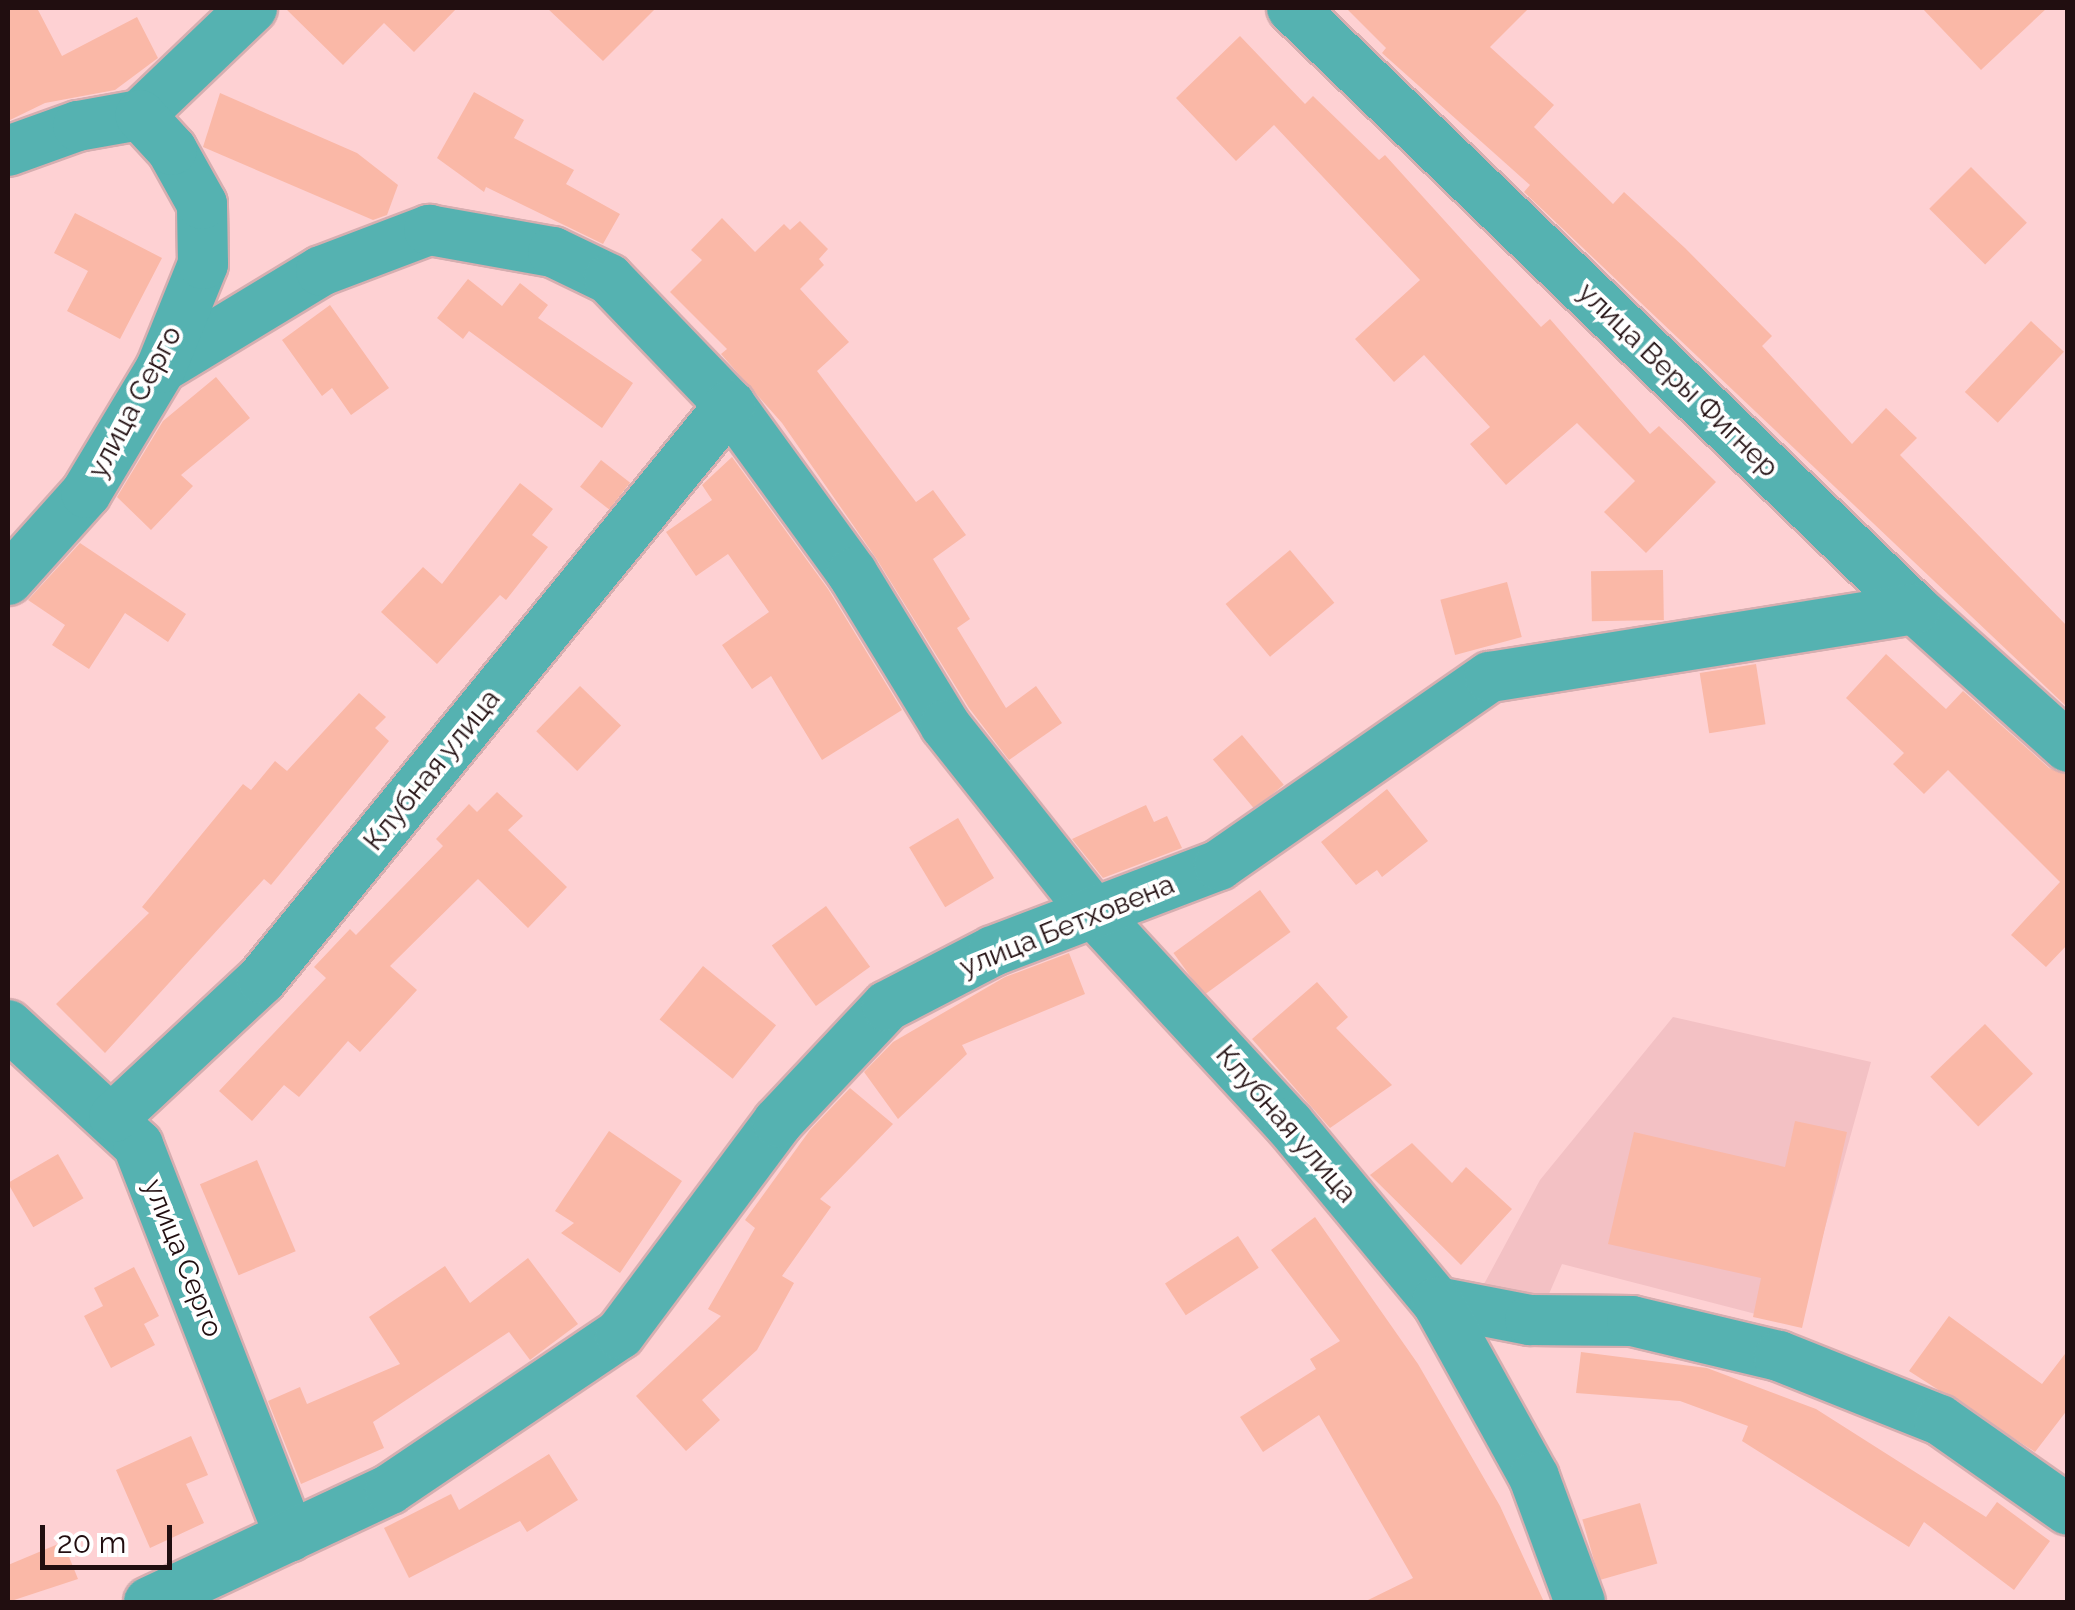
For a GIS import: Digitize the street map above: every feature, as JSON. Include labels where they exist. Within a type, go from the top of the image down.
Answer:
[{"type":"street","points":[[8,152],[78,126],[140,114],[252,8]]},
{"type":"street","name":"улица Веры Фигнер","points":[[1292,8],[1915,608],[2068,747]]},
{"type":"street","name":"улица Серго","points":[[8,580],[86,494],[161,368],[203,264],[202,204],[172,150],[140,114]]},
{"type":"street","name":"Клубная улица","points":[[161,368],[321,271],[429,230],[553,252],[608,279],[730,405],[852,573],[944,724],[1095,914],[1289,1124],[1437,1302],[1534,1477],[1580,1602]]},
{"type":"street","name":"Клубная улица","points":[[114,1116],[262,978],[730,405]]},
{"type":"street","name":"улица Бетховена","points":[[149,1602],[390,1489],[620,1334],[778,1122],[887,1006],[993,951],[1220,864],[1490,677],[1915,608]]},
{"type":"street","name":"улица Серго","points":[[8,1026],[114,1116],[138,1144],[290,1536]]},
{"type":"street","points":[[1437,1302],[1530,1320],[1632,1321],[1779,1356],[1940,1420],[2068,1510]]},
{"type":"shaded area","points":[[1673,1017],[1871,1062],[1798,1325],[1562,1264],[1542,1310],[1484,1284],[1540,1180]]},
{"type":"building","points":[[8,8],[37,8],[62,56],[137,17],[158,58],[115,90],[45,103],[8,121]]},
{"type":"building","points":[[285,8],[457,8],[414,52],[384,23],[343,65]]},
{"type":"building","points":[[547,8],[656,8],[603,61]]},
{"type":"building","points":[[1346,8],[1529,8],[1490,47],[1554,105],[1534,127],[1613,204],[1624,192],[1685,248],[1772,336],[1762,346],[1852,444],[1886,408],[1917,438],[1900,455],[2068,627],[2068,708],[1524,192],[1530,185],[1382,53],[1386,48]]},
{"type":"building","points":[[1922,8],[2047,8],[1981,70]]},
{"type":"building","points":[[1240,36],[1305,104],[1313,96],[1379,160],[1385,155],[1541,327],[1550,319],[1650,434],[1659,426],[1716,482],[1646,553],[1604,512],[1635,481],[1577,423],[1506,485],[1470,444],[1490,427],[1424,355],[1394,382],[1355,339],[1420,280],[1274,125],[1236,161],[1176,98]]},
{"type":"building","points":[[474,92],[524,120],[514,138],[574,170],[566,184],[620,214],[603,244],[486,187],[484,192],[437,158]]},
{"type":"building","points":[[220,93],[357,153],[398,185],[387,215],[373,220],[203,147]]},
{"type":"building","points":[[1971,167],[2027,223],[1985,265],[1929,209]]},
{"type":"building","points":[[75,213],[162,258],[120,339],[67,311],[88,271],[54,253]]},
{"type":"building","points":[[722,218],[755,252],[784,224],[790,230],[800,221],[828,249],[819,259],[824,265],[800,289],[849,342],[817,371],[916,502],[933,490],[966,535],[933,559],[970,619],[957,628],[1006,708],[1036,686],[1062,723],[1009,760],[969,708],[876,558],[782,423],[721,354],[727,349],[670,292],[702,260],[691,250]]},
{"type":"building","points":[[468,279],[502,306],[520,283],[548,305],[538,318],[633,383],[602,428],[469,331],[463,339],[437,318]]},
{"type":"building","points":[[330,305],[389,388],[351,415],[332,388],[322,396],[282,340]]},
{"type":"building","points":[[2031,321],[2064,352],[1998,423],[1965,392]]},
{"type":"building","points":[[216,377],[250,418],[181,475],[193,486],[151,530],[117,497],[163,421]]},
{"type":"building","points":[[732,457],[828,589],[902,710],[822,760],[771,676],[752,689],[722,645],[769,612],[728,554],[696,576],[666,532],[712,500],[702,485]]},
{"type":"building","points":[[601,460],[630,483],[609,510],[580,487]]},
{"type":"building","points":[[520,483],[553,509],[532,535],[548,547],[506,600],[500,595],[437,664],[381,612],[423,567],[442,584]]},
{"type":"building","points":[[80,543],[186,614],[168,642],[125,613],[89,669],[52,645],[65,625],[28,600]]},
{"type":"building","points":[[1290,550],[1334,603],[1270,657],[1226,604]]},
{"type":"building","points":[[1663,570],[1664,620],[1592,621],[1591,571]]},
{"type":"building","points":[[1507,582],[1522,637],[1455,655],[1440,600]]},
{"type":"building","points":[[1886,654],[1946,709],[1963,691],[2049,768],[2068,775],[2068,944],[2046,967],[2011,935],[2060,882],[1948,770],[1924,794],[1893,764],[1904,753],[1846,698]]},
{"type":"building","points":[[1756,664],[1766,724],[1709,733],[1700,673]]},
{"type":"building","points":[[580,686],[621,726],[577,771],[536,731]]},
{"type":"building","points":[[359,693],[386,717],[375,728],[389,741],[271,885],[264,879],[105,1053],[56,1004],[149,913],[142,907],[243,784],[251,790],[275,761],[287,771]]},
{"type":"building","points":[[1242,735],[1284,785],[1255,809],[1213,759]]},
{"type":"building","points":[[1387,789],[1428,841],[1382,877],[1377,870],[1356,885],[1321,842]]},
{"type":"building","points":[[497,792],[523,816],[508,830],[567,887],[528,928],[478,879],[390,966],[417,990],[360,1052],[348,1041],[299,1097],[284,1085],[252,1121],[219,1091],[326,978],[314,967],[350,929],[356,935],[443,846],[436,839],[469,804],[477,812]]},
{"type":"building","points":[[1146,805],[1154,822],[1167,816],[1182,848],[1103,878],[1072,839]]},
{"type":"building","points":[[958,818],[994,878],[945,907],[909,847]]},
{"type":"building","points":[[1260,890],[1291,932],[1204,995],[1173,953]]},
{"type":"building","points":[[826,906],[870,967],[816,1006],[772,945]]},
{"type":"building","points":[[1069,953],[1085,994],[962,1045],[967,1054],[898,1119],[864,1072],[893,1042],[1005,977]]},
{"type":"building","points":[[703,966],[776,1025],[733,1079],[660,1020]]},
{"type":"building","points":[[1317,982],[1348,1017],[1336,1028],[1392,1085],[1330,1128],[1252,1039]]},
{"type":"building","points":[[1985,1024],[2033,1074],[1978,1126],[1930,1077]]},
{"type":"building","points":[[850,1088],[893,1124],[820,1199],[831,1207],[782,1276],[794,1283],[757,1350],[702,1400],[720,1420],[686,1451],[636,1396],[721,1316],[708,1309],[755,1228],[745,1220],[810,1130]]},
{"type":"building","points":[[1795,1121],[1847,1132],[1802,1328],[1753,1317],[1761,1278],[1608,1244],[1634,1132],[1785,1167]]},
{"type":"building","points":[[609,1131],[682,1181],[620,1273],[561,1233],[574,1223],[555,1211]]},
{"type":"building","points":[[1412,1143],[1452,1183],[1466,1167],[1512,1209],[1461,1265],[1370,1175]]},
{"type":"building","points":[[58,1154],[84,1198],[33,1227],[8,1183]]},
{"type":"building","points":[[257,1160],[296,1251],[239,1275],[200,1184]]},
{"type":"building","points":[[1315,1217],[1418,1364],[1500,1506],[1544,1602],[1364,1602],[1413,1578],[1319,1415],[1263,1452],[1240,1417],[1316,1369],[1310,1359],[1340,1341],[1271,1250]]},
{"type":"building","points":[[1238,1236],[1259,1268],[1186,1315],[1165,1283]]},
{"type":"building","points":[[528,1258],[578,1324],[530,1360],[509,1332],[373,1422],[384,1448],[301,1484],[268,1401],[300,1387],[307,1404],[400,1364],[369,1317],[445,1266],[470,1303]]},
{"type":"building","points":[[134,1267],[159,1316],[144,1324],[155,1345],[111,1368],[84,1316],[103,1306],[94,1288]]},
{"type":"building","points":[[1949,1316],[2042,1384],[2068,1350],[2068,1409],[2035,1452],[1909,1371]]},
{"type":"building","points":[[1581,1352],[1707,1368],[1816,1409],[1986,1517],[1997,1502],[2050,1541],[2014,1590],[1924,1522],[1909,1547],[1742,1441],[1748,1426],[1680,1401],[1576,1393]]},
{"type":"building","points":[[191,1436],[208,1475],[186,1484],[204,1523],[150,1548],[116,1470]]},
{"type":"building","points":[[549,1454],[578,1500],[527,1532],[520,1521],[409,1578],[384,1528],[451,1494],[459,1510]]},
{"type":"building","points":[[1640,1503],[1657,1564],[1600,1580],[1582,1520]]},
{"type":"building","points":[[63,1542],[78,1579],[8,1602],[8,1565]]}]
